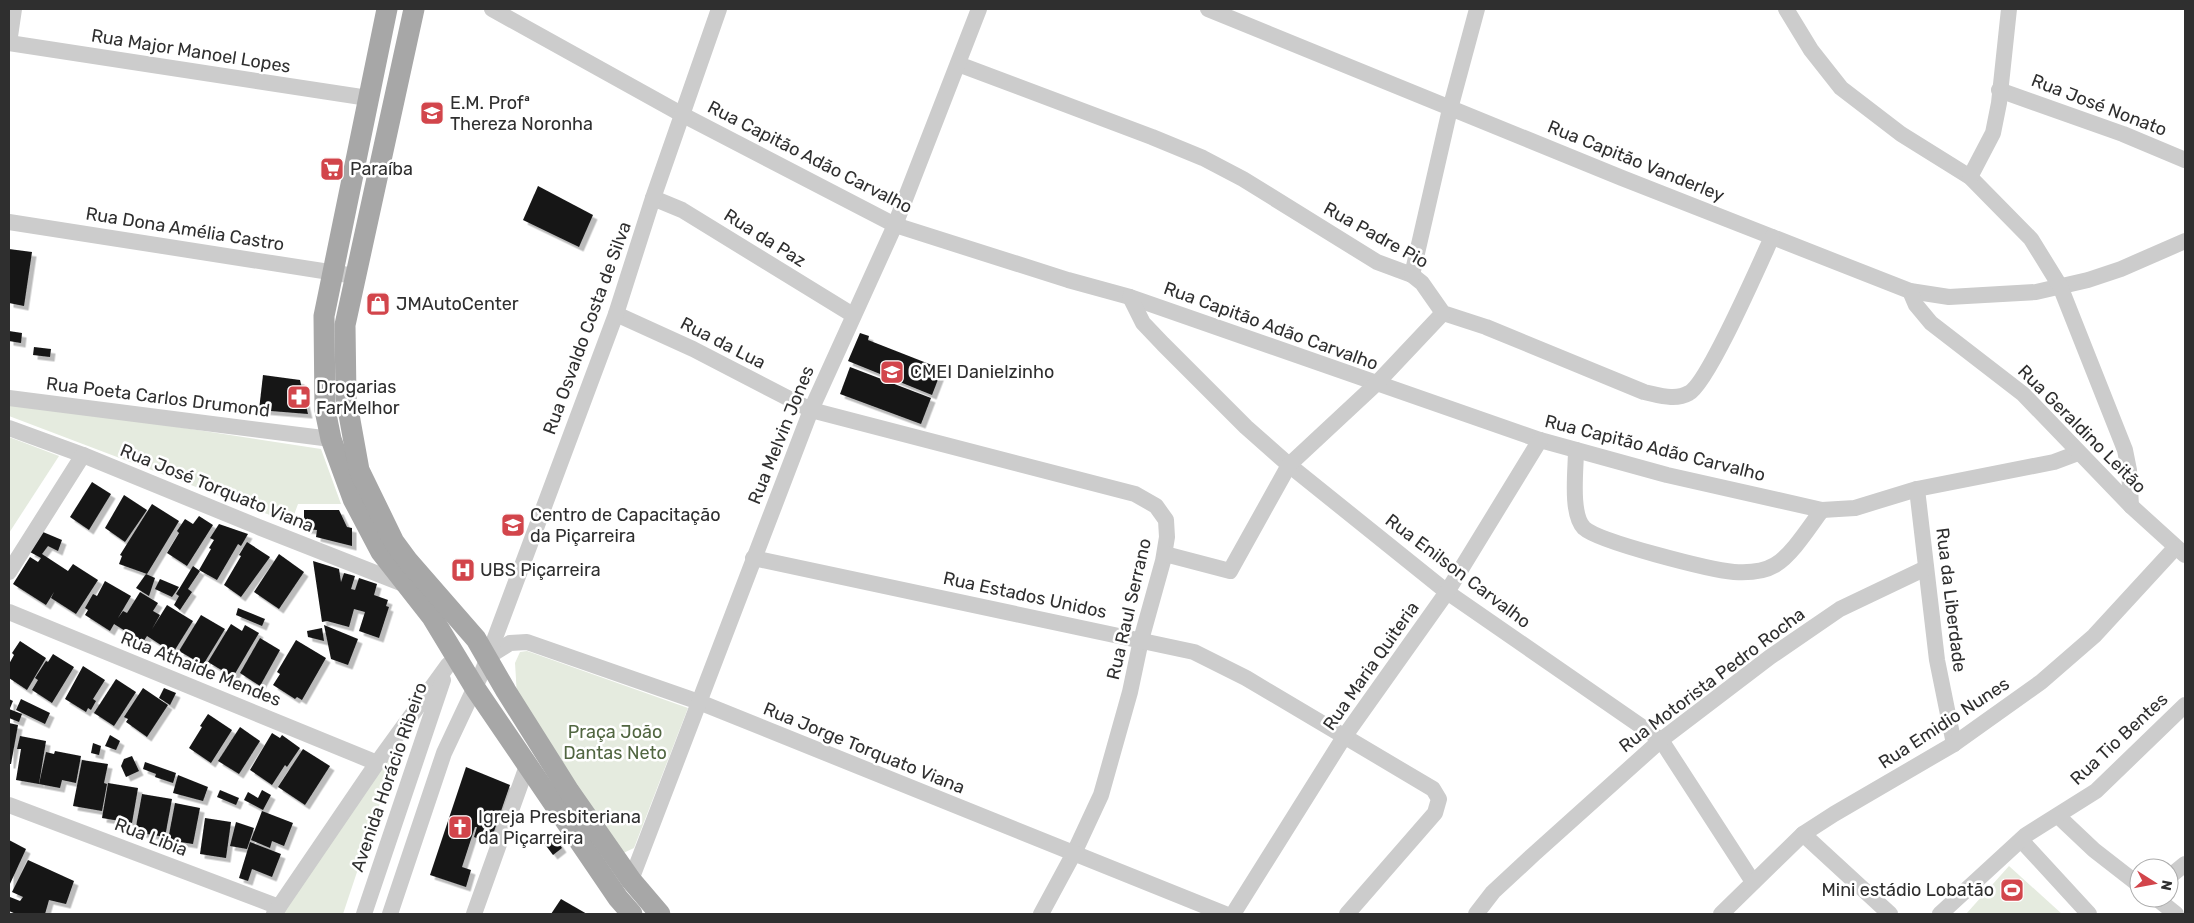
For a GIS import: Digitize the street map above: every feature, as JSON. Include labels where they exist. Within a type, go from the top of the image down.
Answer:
[{"type":"main road","points":[[387,9],[324,316],[324,410],[331,439],[353,499],[381,552],[432,617],[451,659],[475,688],[618,898],[632,914]]},
{"type":"main road","points":[[414,9],[345,325],[346,398],[359,470],[388,532],[408,561],[476,639],[569,791],[631,880],[660,914]]},
{"type":"street","points":[[9,43],[14,9]]},
{"type":"street","name":"Rua Capitão Adão Carvalho","points":[[492,9],[683,115],[895,225],[1068,280],[1130,297],[1540,440],[1667,474],[1822,510],[1855,508],[1917,490],[2054,462],[2078,453]]},
{"type":"street","name":"Rua Osvaldo Costa de Silva","points":[[486,658],[616,314],[653,198],[719,9]]},
{"type":"street","name":"Rua Melvin Jones","points":[[631,880],[811,410],[895,225],[979,9]]},
{"type":"street","name":"Rua Capitão Vanderley","points":[[1208,9],[1244,15],[1450,109],[1910,291],[1949,297],[2036,292],[2088,280],[2121,269],[2185,241]]},
{"type":"street","points":[[1412,275],[1450,109],[1478,9]]},
{"type":"street","points":[[1786,9],[1810,50],[1841,88],[1901,134],[1970,177],[2031,239],[2060,286],[2125,450],[2129,470],[2131,506]]},
{"type":"street","points":[[1970,177],[1994,133],[2009,9]]},
{"type":"street","name":"Rua Major Manoel Lopes","points":[[9,43],[368,98]]},
{"type":"street","name":"Rua Padre Pio","points":[[958,64],[1203,158],[1243,179],[1378,262],[1412,275],[1422,283],[1443,314]]},
{"type":"street","name":"Rua José Nonato","points":[[1999,90],[2123,134],[2185,160]]},
{"type":"street","name":"Rua da Paz","points":[[653,198],[682,210],[854,315]]},
{"type":"street","name":"Rua Dona Amélia Castro","points":[[9,222],[355,276]]},
{"type":"street","points":[[1165,554],[1230,571],[1289,465],[1376,384],[1443,314],[1486,327],[1644,392],[1676,398],[1690,393],[1708,371],[1772,237]]},
{"type":"street","name":"Rua Geraldino Leitão","points":[[1910,291],[1916,305],[1931,323],[2023,394],[2078,453],[2180,551]]},
{"type":"street","name":"Rua Enilson Carvalho","points":[[1130,297],[1139,317],[1149,330],[1246,426],[1289,465],[1447,592],[1661,740],[1753,882]]},
{"type":"street","name":"Rua da Lua","points":[[616,314],[693,349],[811,410]]},
{"type":"street","name":"Rua Poeta Carlos Drumond","points":[[9,398],[331,439]]},
{"type":"street","name":"Rua Raul Serrano","points":[[811,410],[1135,494],[1156,506],[1166,520],[1168,537],[1165,554],[1141,640],[1130,692],[1101,795],[1074,854],[1041,914]]},
{"type":"street","name":"Rua José Torquato Viana","points":[[9,428],[83,455],[409,586]]},
{"type":"street","name":"Rua Maria Quiteria","points":[[1234,914],[1344,737],[1447,592],[1540,440]]},
{"type":"street","points":[[1576,450],[1575,495],[1578,517],[1584,528],[1592,533],[1622,544],[1711,569],[1755,572],[1775,565],[1798,542],[1822,510]]},
{"type":"street","points":[[9,572],[83,455]]},
{"type":"street","name":"Rua da Liberdade","points":[[1917,490],[1937,660],[1954,744]]},
{"type":"street","points":[[350,562],[376,556],[381,552],[388,532]]},
{"type":"street","name":"Rua Emidio Nunes","points":[[1721,914],[1803,834],[1954,744],[2020,698],[2094,636],[2180,551]]},
{"type":"street","name":"Rua Estados Unidos","points":[[753,558],[1194,652],[1246,678],[1433,790],[1439,799],[1434,813],[1347,914]]},
{"type":"street","name":"Rua Motorista Pedro Rocha","points":[[1476,914],[1493,892],[1661,740],[1770,657],[1840,609],[1926,568]]},
{"type":"street","name":"Rua Athaide Mendes","points":[[9,612],[377,763]]},
{"type":"street","name":"Rua Jorge Torquato Viana","points":[[486,658],[510,642],[527,642],[699,702],[1225,914]]},
{"type":"street","points":[[390,914],[444,753],[475,688],[486,658]]},
{"type":"street","points":[[276,910],[451,659]]},
{"type":"street","name":"Avenida Horácio Ribeiro","points":[[364,914],[451,659]]},
{"type":"street","name":"Rua Tio Bentes","points":[[1940,914],[2021,840],[2096,791],[2185,705]]},
{"type":"street","points":[[474,914],[527,766]]},
{"type":"street","name":"Rua Libia","points":[[9,805],[276,910]]},
{"type":"street","points":[[2058,816],[2094,850],[2129,877]]},
{"type":"street","points":[[1803,834],[1890,914]]},
{"type":"street","points":[[2021,840],[2088,914]]},
{"type":"green space","points":[[9,401],[321,449],[341,504],[298,504],[291,523],[9,416]]},
{"type":"green space","points":[[9,437],[59,456],[9,533]]},
{"type":"green space","name":"Praça João Dantas Neto","points":[[527,651],[688,708],[634,848],[619,855],[517,696],[515,663],[520,652]]},
{"type":"green space","points":[[401,740],[343,914],[280,914]]},
{"type":"green space","name":"Mini estádio Lobatão","points":[[2009,866],[2062,914],[1966,914]]},
{"type":"building","points":[[538,186],[593,215],[579,247],[523,220]]},
{"type":"building","points":[[9,249],[32,252],[24,306],[9,303]]},
{"type":"building","points":[[9,331],[22,333],[21,343],[9,341]]},
{"type":"building","points":[[860,333],[869,336],[868,340],[942,369],[932,395],[848,361]]},
{"type":"building","points":[[34,347],[51,349],[50,357],[33,355]]},
{"type":"building","points":[[850,367],[931,398],[921,424],[840,394]]},
{"type":"building","points":[[263,375],[300,380],[308,414],[259,410]]},
{"type":"building","points":[[92,482],[111,494],[89,530],[70,517]]},
{"type":"building","points":[[124,495],[147,510],[125,542],[105,528]]},
{"type":"building","points":[[152,504],[179,521],[147,574],[119,564],[122,556],[120,555]]},
{"type":"building","points":[[304,510],[339,510],[347,527],[352,528],[352,546],[316,537],[317,530],[304,529]]},
{"type":"building","points":[[199,516],[213,525],[187,566],[167,553],[185,519],[193,524]]},
{"type":"building","points":[[219,524],[248,534],[241,546],[238,544],[217,580],[199,570],[211,549],[209,548],[214,540],[210,538]]},
{"type":"building","points":[[43,532],[62,540],[58,551],[48,546],[42,554],[68,571],[73,564],[98,580],[76,614],[51,598],[54,592],[46,605],[13,584],[30,557],[38,562],[41,558],[30,552]]},
{"type":"building","points":[[247,542],[270,557],[241,597],[224,585]]},
{"type":"building","points":[[279,554],[304,572],[279,609],[254,592]]},
{"type":"building","points":[[313,561],[339,569],[341,582],[344,573],[355,576],[351,589],[355,590],[359,578],[377,584],[374,595],[388,600],[386,606],[389,607],[379,638],[359,631],[365,612],[354,609],[349,627],[327,621],[322,622]]},
{"type":"building","points":[[193,566],[200,571],[188,589],[192,592],[180,610],[174,605],[179,596],[176,594]]},
{"type":"building","points":[[146,574],[155,578],[149,596],[136,588]]},
{"type":"building","points":[[160,579],[179,587],[172,597],[155,589]]},
{"type":"building","points":[[105,581],[131,596],[118,618],[123,611],[127,613],[140,592],[158,603],[153,611],[160,615],[152,629],[167,605],[193,621],[173,653],[147,636],[143,642],[114,624],[110,631],[85,615],[88,610],[85,608],[93,594],[97,596]]},
{"type":"building","points":[[238,608],[265,619],[262,626],[236,615]]},
{"type":"building","points":[[201,615],[225,629],[203,665],[179,651]]},
{"type":"building","points":[[231,624],[242,631],[245,625],[259,633],[233,677],[208,662]]},
{"type":"building","points":[[324,625],[358,639],[348,665],[331,659]]},
{"type":"building","points":[[322,628],[324,641],[308,637],[307,631]]},
{"type":"building","points":[[260,638],[280,650],[260,686],[240,673]]},
{"type":"building","points":[[296,640],[326,658],[302,700],[297,697],[295,699],[273,685],[280,674],[277,672]]},
{"type":"building","points":[[20,641],[46,658],[27,690],[9,678],[9,664],[14,655],[12,653]]},
{"type":"building","points":[[53,654],[74,667],[52,703],[32,690],[38,680],[35,678]]},
{"type":"building","points":[[83,666],[105,680],[93,699],[96,701],[91,710],[88,708],[86,712],[65,699]]},
{"type":"building","points":[[116,679],[136,692],[114,726],[94,713]]},
{"type":"building","points":[[143,688],[168,705],[147,737],[126,722],[128,719],[124,717]]},
{"type":"building","points":[[164,688],[176,693],[170,705],[159,698]]},
{"type":"building","points":[[9,699],[13,701],[10,708],[9,708]]},
{"type":"building","points":[[21,699],[50,713],[45,724],[16,710]]},
{"type":"building","points":[[9,709],[22,714],[19,722],[9,718]]},
{"type":"building","points":[[208,714],[232,730],[211,763],[189,748]]},
{"type":"building","points":[[9,723],[18,725],[11,764],[9,764]]},
{"type":"building","points":[[240,727],[260,741],[239,774],[218,761]]},
{"type":"building","points":[[272,733],[280,738],[282,735],[300,748],[287,767],[285,765],[272,785],[250,770]]},
{"type":"building","points":[[110,735],[120,741],[116,750],[105,746]]},
{"type":"building","points":[[20,736],[46,741],[39,784],[16,780],[21,749],[17,749]]},
{"type":"building","points":[[93,743],[101,746],[99,755],[91,753]]},
{"type":"building","points":[[303,749],[330,766],[305,805],[278,787]]},
{"type":"building","points":[[55,751],[81,756],[76,783],[62,780],[60,788],[39,784],[46,752],[54,754]]},
{"type":"building","points":[[132,756],[139,771],[126,777],[121,766],[124,759]]},
{"type":"building","points":[[82,760],[108,764],[104,783],[107,784],[102,811],[73,806]]},
{"type":"building","points":[[145,762],[176,773],[173,783],[155,777],[156,774],[143,769]]},
{"type":"building","name":"Igreja Presbiteriana da Piçarreira","points":[[466,767],[510,785],[490,843],[474,837],[477,827],[475,827],[462,867],[471,870],[466,887],[430,875]]},
{"type":"building","points":[[178,775],[208,787],[203,801],[173,793]]},
{"type":"building","points":[[108,783],[138,788],[132,823],[102,818]]},
{"type":"building","points":[[220,790],[239,798],[236,805],[217,797]]},
{"type":"building","points":[[262,790],[271,795],[263,810],[244,800],[248,792],[258,798]]},
{"type":"building","points":[[142,794],[172,799],[165,837],[135,832]]},
{"type":"building","points":[[175,803],[200,808],[193,844],[168,840]]},
{"type":"building","points":[[262,811],[293,823],[284,846],[272,841],[270,848],[251,840]]},
{"type":"building","points":[[205,818],[231,822],[226,858],[200,854]]},
{"type":"building","points":[[236,822],[254,828],[247,849],[230,846]]},
{"type":"building","points":[[554,836],[562,848],[553,855],[544,843]]},
{"type":"building","points":[[9,840],[26,849],[9,886]]},
{"type":"building","points":[[250,842],[281,854],[272,877],[252,869],[248,881],[239,878]]},
{"type":"building","points":[[28,860],[74,881],[66,904],[49,900],[45,914],[16,914],[9,911],[10,897],[20,901],[23,897],[12,892]]},
{"type":"building","points":[[561,899],[587,914],[551,914]]},
{"type":"place","name":"E.M. Profª Thereza Noronha","points":[[432,113]]},
{"type":"place","name":"Paraíba","points":[[332,169]]},
{"type":"place","name":"JMAutoCenter","points":[[378,304]]},
{"type":"place","name":"CMEI Danielzinho","points":[[892,372]]},
{"type":"place","name":"Drogarias FarMelhor","points":[[299,397]]},
{"type":"place","name":"Centro de Capacitação da Piçarreira","points":[[513,525]]},
{"type":"place","name":"UBS Piçarreira","points":[[463,570]]},
{"type":"place","name":"Igreja Presbiteriana da Piçarreira","points":[[460,827]]},
{"type":"place","name":"Mini estádio Lobatão","points":[[2012,890]]}]
